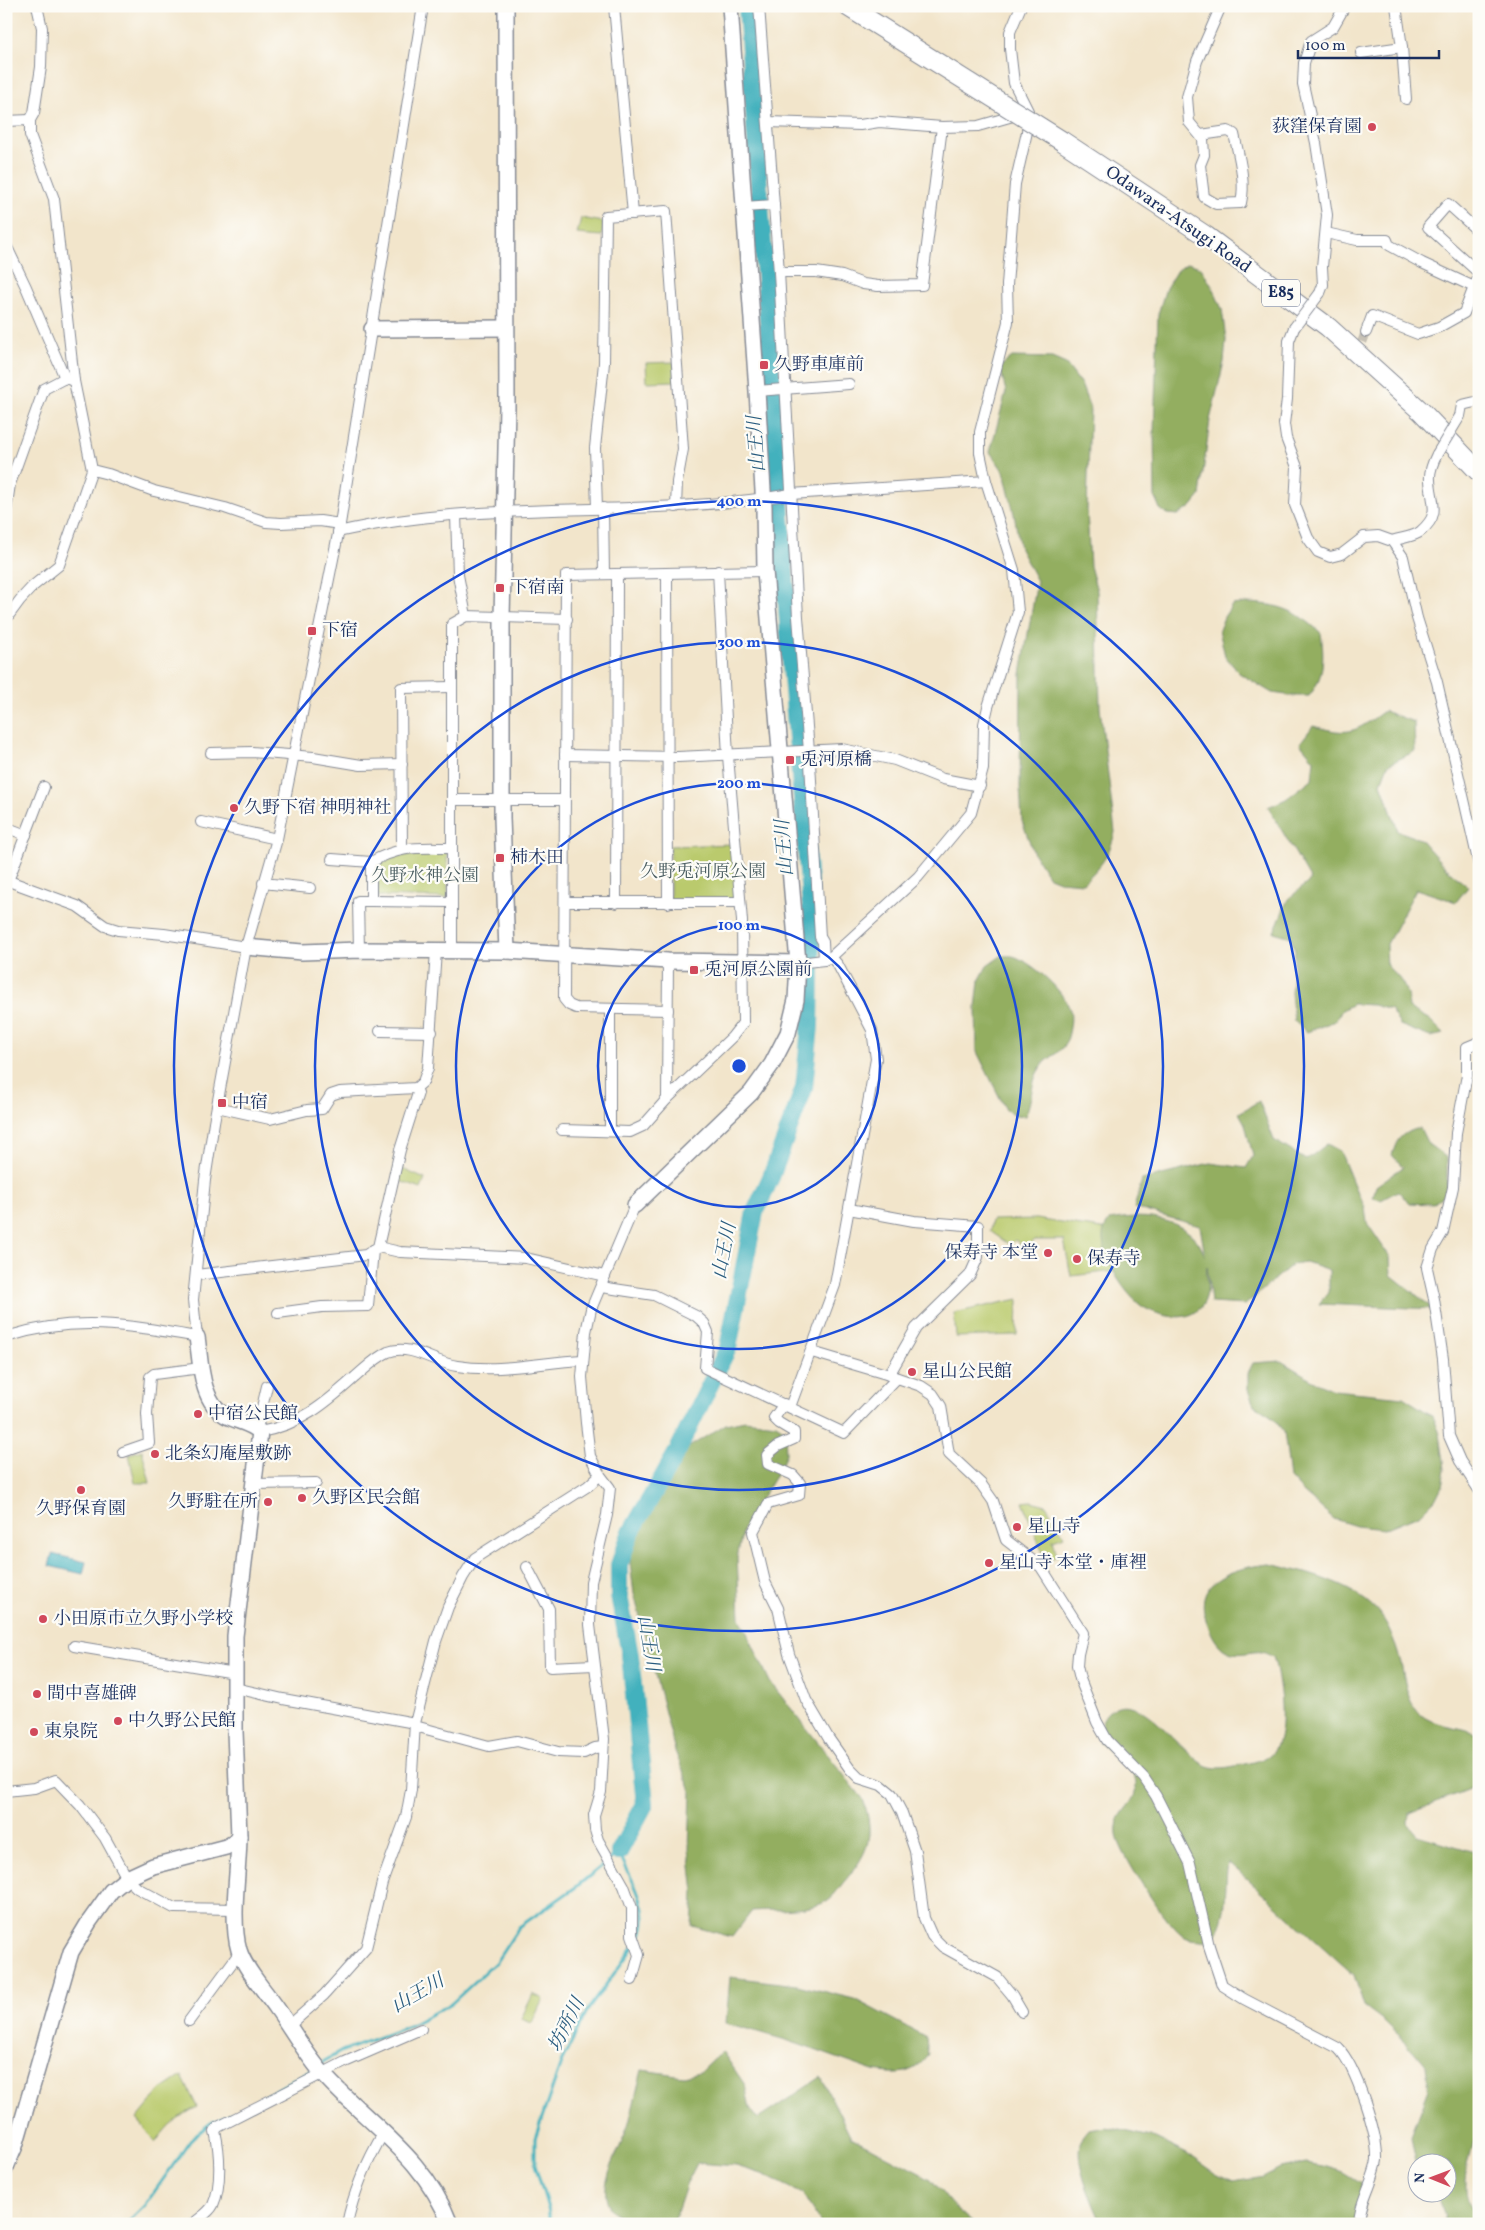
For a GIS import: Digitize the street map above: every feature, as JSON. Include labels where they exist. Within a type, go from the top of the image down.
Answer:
[{"type":"highway","name":"Odawara-Atsugi Road","points":[[847,6],[1065,135],[1211,225],[1339,320],[1430,402],[1479,454]]},
{"type":"highway","name":"Odawara-Atsugi Road","points":[[870,6],[1065,135],[1206,236],[1328,328],[1422,412],[1479,472]]},
{"type":"street","points":[[6,620],[33,586],[59,565],[92,470],[69,380],[54,199],[30,135],[30,120],[34,113],[41,67],[42,28],[37,6]]},
{"type":"street","points":[[423,6],[339,528],[277,839],[246,947],[217,1107],[205,1180],[193,1300],[197,1337],[208,1399],[217,1410],[227,1417],[250,1424],[259,1430],[281,1428],[297,1422],[318,1408],[374,1361],[389,1352],[404,1350],[455,1366],[482,1369],[583,1360]]},
{"type":"street","points":[[506,6],[507,407],[503,511],[502,617],[503,800],[507,951]]},
{"type":"street","points":[[614,6],[633,214]]},
{"type":"street","points":[[632,1980],[639,1955],[632,1935],[632,1908],[615,1867],[603,1850],[595,1830],[594,1815],[601,1792],[604,1739],[590,1625],[591,1582],[607,1515],[610,1488],[600,1475],[590,1456],[582,1377],[591,1309],[635,1205],[751,1093],[772,1064],[788,1032],[794,1008],[798,963],[778,752],[765,571],[757,391],[730,6]]},
{"type":"street","points":[[759,6],[779,272],[798,617],[820,937],[823,942],[826,959]]},
{"type":"street","points":[[44,787],[7,881],[77,906],[105,926],[118,930],[164,934],[246,947],[302,952],[359,950],[507,951],[668,961],[798,963],[826,959],[918,877],[972,813],[983,769],[984,724],[1018,612],[1014,570],[986,481],[980,453],[980,432],[1008,322],[1007,285],[1015,184],[1027,132],[1028,111],[1014,83],[1010,49],[1010,32],[1021,6]]},
{"type":"street","points":[[1201,135],[1228,131],[1234,134],[1242,174],[1243,193],[1241,204],[1216,204],[1204,197],[1200,165],[1204,149],[1204,139],[1189,122],[1187,98],[1196,61],[1221,6]]},
{"type":"street","points":[[1345,6],[1333,27],[1311,41],[1304,63],[1303,84],[1316,144],[1326,215],[1326,233],[1322,267],[1323,285],[1320,293],[1294,328],[1289,341],[1284,424],[1286,438],[1297,467],[1295,504],[1308,538],[1318,552],[1330,557],[1342,554],[1364,537],[1378,536],[1392,541],[1403,557],[1417,618],[1437,682],[1479,865]]},
{"type":"street","points":[[1396,6],[1406,99]]},
{"type":"street","points":[[1362,53],[1402,48]]},
{"type":"street","points":[[768,122],[860,125],[879,122],[978,126],[1028,111]]},
{"type":"street","points":[[6,121],[30,120]]},
{"type":"street","points":[[779,272],[816,272],[842,276],[863,284],[878,286],[922,285],[942,126]]},
{"type":"street","points":[[1479,232],[1448,204],[1428,227],[1479,273]]},
{"type":"street","points":[[744,207],[774,205]]},
{"type":"street","points":[[604,574],[595,448],[604,363],[606,216],[666,211],[684,449],[677,482],[676,507]]},
{"type":"street","points":[[1326,233],[1357,240],[1387,240],[1389,244],[1422,263],[1477,282],[1464,313],[1439,327],[1418,334],[1372,316],[1366,332]]},
{"type":"street","points":[[6,246],[69,380]]},
{"type":"street","points":[[372,329],[506,328]]},
{"type":"street","points":[[6,511],[10,484],[44,389],[69,380]]},
{"type":"street","points":[[757,391],[849,384]]},
{"type":"street","points":[[1392,541],[1420,532],[1434,516],[1434,500],[1430,480],[1432,466],[1437,454],[1460,416],[1462,404],[1479,401]]},
{"type":"street","points":[[92,470],[154,491],[225,508],[266,522],[320,521],[339,528],[411,518],[503,511],[676,507],[763,499],[791,494],[986,481]]},
{"type":"street","points":[[456,515],[458,575],[466,616]]},
{"type":"street","points":[[562,1130],[630,1132],[643,1126],[667,1099],[732,1037],[743,1023],[742,921],[728,756],[718,571]]},
{"type":"street","points":[[668,1010],[576,1008],[568,1005],[564,1000],[566,575],[765,571]]},
{"type":"street","points":[[616,574],[616,903]]},
{"type":"street","points":[[667,574],[668,903]]},
{"type":"street","points":[[452,950],[452,624],[466,616],[567,619]]},
{"type":"street","points":[[402,849],[401,688],[451,688]]},
{"type":"street","points":[[565,755],[728,756],[808,750],[842,750],[895,760],[943,778],[980,786]]},
{"type":"street","points":[[211,753],[252,752],[293,755],[361,765],[402,764]]},
{"type":"street","points":[[452,800],[564,800]]},
{"type":"street","points":[[201,822],[277,839]]},
{"type":"street","points":[[8,828],[26,836]]},
{"type":"street","points":[[332,859],[371,862],[389,852],[402,849],[451,848]]},
{"type":"street","points":[[371,862],[371,901]]},
{"type":"street","points":[[263,883],[310,888]]},
{"type":"street","points":[[359,950],[358,901],[451,902]]},
{"type":"street","points":[[565,902],[739,902]]},
{"type":"street","points":[[217,1107],[270,1119],[307,1110],[322,1109],[331,1095],[340,1092],[416,1088],[423,1082],[428,1068],[432,1032],[436,951]]},
{"type":"street","points":[[826,959],[838,965],[872,1030],[876,1059],[835,1285],[812,1352],[787,1406],[774,1418],[794,1432],[794,1439],[778,1446],[767,1455],[768,1464],[793,1475],[800,1483],[798,1494],[768,1504],[753,1532],[765,1582],[778,1608],[789,1654],[806,1700],[829,1739],[850,1769],[859,1778],[881,1785],[892,1794],[915,1851],[924,1918],[932,1936],[943,1947],[997,1977],[1012,1995],[1022,2012]]},
{"type":"street","points":[[667,1099],[668,961]]},
{"type":"street","points":[[610,1009],[610,1131]]},
{"type":"street","points":[[380,1031],[432,1032]]},
{"type":"street","points":[[1479,1042],[1467,1047],[1467,1075],[1456,1133],[1453,1187],[1444,1232],[1433,1249],[1427,1268],[1434,1299],[1442,1359],[1448,1436],[1460,1461],[1479,1490]]},
{"type":"street","points":[[278,1314],[322,1307],[368,1306],[375,1249],[400,1150],[418,1093],[416,1088]]},
{"type":"street","points":[[601,1286],[654,1296],[696,1316],[704,1324],[708,1332],[705,1368],[844,1432],[893,1377],[916,1328],[970,1276],[978,1257],[978,1226],[914,1221],[849,1209]]},
{"type":"street","points":[[196,1275],[366,1255],[375,1249],[400,1252],[526,1258],[605,1276]]},
{"type":"street","points":[[6,1337],[38,1328],[93,1323],[136,1326],[197,1337]]},
{"type":"street","points":[[812,1352],[921,1386],[934,1394],[941,1406],[949,1454],[981,1484],[993,1501],[1006,1540],[1041,1567],[1083,1633],[1077,1666],[1080,1679],[1097,1722],[1108,1740],[1144,1778],[1156,1796],[1190,1863],[1211,1954],[1222,1985],[1244,1999],[1338,2048],[1346,2057],[1366,2106],[1376,2149],[1377,2162],[1367,2188],[1359,2224]]},
{"type":"street","points":[[123,1452],[149,1443],[150,1377],[154,1374],[202,1368]]},
{"type":"street","points":[[267,1386],[259,1430],[235,1636],[239,1836],[236,1932],[240,1952],[260,1985],[322,2073],[405,2152],[421,2172],[450,2224]]},
{"type":"street","points":[[290,2026],[324,1995],[366,1948],[382,1883],[406,1818],[411,1790],[415,1725],[436,1641],[448,1607],[463,1577],[475,1558],[588,1486],[600,1475]]},
{"type":"street","points":[[254,1484],[316,1483]]},
{"type":"street","points":[[527,1568],[549,1609],[550,1667],[594,1665]]},
{"type":"street","points":[[74,1646],[235,1680],[283,1699],[415,1725],[489,1746],[517,1742],[558,1752],[584,1753],[603,1747]]},
{"type":"street","points":[[6,1792],[34,1788],[56,1780],[80,1805],[105,1838],[127,1878],[136,1888],[174,1908],[236,1909]]},
{"type":"street","points":[[6,2167],[15,2146],[72,1952],[89,1922],[111,1891],[127,1878],[153,1866],[226,1848],[235,1842],[239,1836]]},
{"type":"street","points":[[189,2021],[240,1952]]},
{"type":"street","points":[[193,2224],[212,2206],[215,2198],[219,2170],[219,2147],[215,2131],[218,2127],[322,2073],[421,2029]]},
{"type":"street","points":[[347,2224],[351,2204],[369,2157],[384,2132]]},
{"type":"green space","points":[[581,218],[603,222],[602,236],[577,234]]},
{"type":"green space","points":[[1188,263],[1200,267],[1212,286],[1222,309],[1226,340],[1224,362],[1210,420],[1200,496],[1191,507],[1178,515],[1167,514],[1160,509],[1155,497],[1154,432],[1158,314],[1166,288],[1177,270]]},
{"type":"green space","points":[[1012,357],[1052,358],[1066,364],[1081,384],[1090,408],[1087,511],[1090,566],[1097,591],[1100,708],[1115,832],[1104,860],[1083,883],[1059,881],[1049,877],[1034,854],[1022,821],[1020,787],[1021,674],[1037,581],[1020,549],[1004,472],[990,452],[1006,392],[1000,367]]},
{"type":"green space","points":[[674,362],[675,381],[647,382],[646,363]]},
{"type":"green space","points":[[1246,603],[1269,605],[1287,610],[1304,619],[1321,633],[1323,650],[1321,674],[1309,696],[1272,693],[1239,673],[1225,656],[1219,630],[1224,617],[1232,605]]},
{"type":"green space","points":[[1384,711],[1414,722],[1415,751],[1388,765],[1381,783],[1398,831],[1420,839],[1445,867],[1468,887],[1456,902],[1416,889],[1386,946],[1387,966],[1403,984],[1409,1008],[1430,1020],[1444,1034],[1430,1037],[1400,1025],[1391,1010],[1373,1005],[1353,1004],[1342,1010],[1335,1021],[1307,1032],[1294,1021],[1291,993],[1295,950],[1291,937],[1274,932],[1288,899],[1311,880],[1268,807],[1286,799],[1312,779],[1314,760],[1300,743],[1313,726],[1335,731],[1351,730],[1365,724]]},
{"type":"green space","name":"久野兎河原公園","points":[[734,844],[737,900],[670,901],[670,846]]},
{"type":"green space","name":"久野水神公園","points":[[447,852],[448,898],[374,896],[377,857]]},
{"type":"green space","points":[[1001,956],[1016,957],[1040,972],[1062,995],[1071,1013],[1069,1034],[1066,1042],[1040,1068],[1025,1116],[1016,1115],[1006,1110],[977,1052],[976,1008],[979,981],[987,966]]},
{"type":"green space","points":[[1259,1101],[1274,1140],[1306,1160],[1327,1144],[1340,1151],[1365,1207],[1367,1223],[1390,1257],[1391,1275],[1434,1309],[1319,1304],[1329,1290],[1329,1270],[1306,1262],[1293,1264],[1245,1305],[1211,1303],[1207,1266],[1206,1297],[1202,1306],[1196,1312],[1189,1315],[1180,1317],[1153,1312],[1137,1303],[1130,1295],[1115,1274],[1105,1250],[1103,1239],[1107,1224],[1110,1220],[1133,1217],[1145,1217],[1169,1222],[1190,1233],[1199,1244],[1205,1256],[1200,1226],[1134,1208],[1142,1180],[1210,1163],[1246,1168],[1253,1156],[1245,1124],[1239,1113]]},
{"type":"green space","points":[[1420,1128],[1428,1144],[1447,1158],[1447,1193],[1433,1204],[1409,1203],[1398,1191],[1381,1200],[1373,1198],[1376,1186],[1403,1167],[1392,1155],[1396,1143],[1405,1134]]},
{"type":"green space","points":[[400,1168],[425,1179],[421,1189],[397,1180]]},
{"type":"green space","points":[[1036,1219],[1134,1234],[1141,1268],[1071,1276],[1064,1240],[1035,1240],[1025,1248],[1015,1240],[1010,1245],[990,1231],[992,1220]]},
{"type":"green space","points":[[1018,1299],[1017,1335],[956,1337],[954,1313]]},
{"type":"green space","points":[[1281,1361],[1316,1382],[1334,1390],[1403,1397],[1433,1416],[1440,1434],[1445,1469],[1442,1486],[1435,1500],[1421,1514],[1384,1529],[1356,1526],[1334,1519],[1303,1492],[1290,1478],[1284,1432],[1271,1416],[1254,1405],[1248,1390],[1248,1373],[1253,1363]]},
{"type":"green space","points":[[745,1420],[776,1424],[785,1430],[786,1454],[780,1468],[743,1529],[737,1558],[740,1618],[770,1682],[863,1799],[869,1824],[869,1835],[864,1854],[852,1873],[828,1900],[821,1904],[802,1908],[752,1911],[732,1937],[692,1926],[694,1892],[689,1849],[691,1791],[675,1751],[634,1594],[630,1563],[632,1532],[650,1487],[689,1447],[726,1424]]},
{"type":"green space","points":[[142,1450],[150,1483],[135,1483],[129,1454]]},
{"type":"green space","points":[[1031,1501],[1046,1505],[1064,1536],[1053,1540],[1057,1556],[1046,1561],[1023,1502]]},
{"type":"green space","points":[[1270,1564],[1315,1576],[1347,1589],[1373,1606],[1391,1633],[1411,1702],[1419,1713],[1425,1718],[1440,1724],[1464,1729],[1479,1735],[1479,1785],[1409,1813],[1408,1823],[1418,1835],[1475,1852],[1479,1856],[1479,2132],[1470,2155],[1466,2175],[1466,2194],[1477,2214],[1479,2224],[1442,2224],[1445,2217],[1440,2202],[1458,2202],[1458,2152],[1414,2152],[1411,2136],[1429,2089],[1426,2066],[1407,2043],[1384,2021],[1364,2006],[1354,1975],[1228,1862],[1224,1910],[1219,1928],[1213,1938],[1205,1940],[1183,1936],[1156,1905],[1120,1844],[1117,1827],[1122,1814],[1133,1798],[1136,1784],[1135,1778],[1127,1766],[1100,1742],[1103,1720],[1112,1709],[1124,1705],[1136,1708],[1149,1715],[1196,1760],[1215,1768],[1224,1768],[1264,1759],[1274,1750],[1278,1742],[1281,1705],[1273,1657],[1263,1652],[1240,1654],[1225,1650],[1213,1636],[1204,1610],[1204,1597],[1210,1587],[1219,1579],[1243,1568]]},
{"type":"green space","points":[[730,1977],[797,1985],[854,1999],[926,2037],[928,2055],[923,2062],[911,2070],[898,2073],[874,2071],[786,2040],[726,2023]]},
{"type":"green space","points":[[533,1994],[543,1999],[532,2023],[521,2019]]},
{"type":"green space","points":[[722,2051],[745,2085],[750,2108],[758,2119],[821,2077],[851,2137],[931,2179],[951,2204],[974,2224],[821,2224],[802,2193],[762,2174],[736,2166],[697,2163],[687,2183],[673,2224],[635,2222],[614,2213],[608,2204],[606,2193],[608,2177],[627,2129],[642,2070],[684,2076],[700,2072]]},
{"type":"green space","points":[[182,2076],[197,2107],[174,2122],[156,2142],[137,2119],[161,2090]]},
{"type":"green space","points":[[1107,2127],[1151,2137],[1187,2154],[1216,2174],[1232,2182],[1264,2177],[1281,2168],[1306,2163],[1343,2172],[1361,2183],[1363,2195],[1362,2209],[1352,2224],[1102,2224],[1082,2174],[1079,2153],[1082,2138],[1089,2130]]},
{"type":"water","points":[[52,1554],[86,1562],[83,1574],[49,1566]]},
{"type":"waterway","name":"山王川","points":[[619,1852],[645,1804],[630,1655],[619,1595],[619,1565],[630,1534],[677,1452],[728,1348],[755,1212],[771,1177],[804,1088],[810,1026],[812,921],[790,652],[747,6]]},
{"type":"waterway","name":"山王川","points":[[321,2063],[342,2051],[409,2026],[452,2003],[496,1962],[519,1927],[576,1887],[619,1852],[643,1907],[643,1930],[638,1941]]},
{"type":"waterway","name":"坊所川","points":[[549,2224],[549,2212],[535,2164],[535,2138],[561,2063],[587,2011],[634,1946]]},
{"type":"waterway","name":"山王川","points":[[246,2107],[314,2068]]},
{"type":"waterway","name":"山王川","points":[[126,2224],[145,2205],[193,2137],[211,2123],[231,2115]]},
{"type":"tunnel","points":[[1357,356],[1366,332]]},
{"type":"place","name":"荻窪保育園","points":[[1372,127]]},
{"type":"place","name":"久野車庫前","points":[[764,365]]},
{"type":"place","name":"下宿南","points":[[500,588]]},
{"type":"place","name":"下宿","points":[[312,631]]},
{"type":"place","name":"兎河原橋","points":[[790,760]]},
{"type":"place","name":"久野下宿 神明神社","points":[[234,808]]},
{"type":"place","name":"柿木田","points":[[500,858]]},
{"type":"place","name":"兎河原公園前","points":[[694,970]]},
{"type":"place","name":"中宿","points":[[222,1103]]},
{"type":"place","name":"保寿寺 本堂","points":[[1048,1253]]},
{"type":"place","name":"保寿寺","points":[[1077,1259]]},
{"type":"place","name":"星山公民館","points":[[912,1372]]},
{"type":"place","name":"中宿公民館","points":[[198,1414]]},
{"type":"place","name":"北条幻庵屋敷跡","points":[[155,1454]]},
{"type":"place","name":"久野保育園","points":[[81,1490]]},
{"type":"place","name":"久野区民会館","points":[[302,1498]]},
{"type":"place","name":"久野駐在所","points":[[268,1502]]},
{"type":"place","name":"星山寺","points":[[1017,1527]]},
{"type":"place","name":"星山寺 本堂・庫裡","points":[[989,1563]]},
{"type":"place","name":"小田原市立久野小学校","points":[[43,1619]]},
{"type":"place","name":"間中喜雄碑","points":[[37,1694]]},
{"type":"place","name":"中久野公民館","points":[[118,1721]]},
{"type":"place","name":"東泉院","points":[[34,1732]]}]
